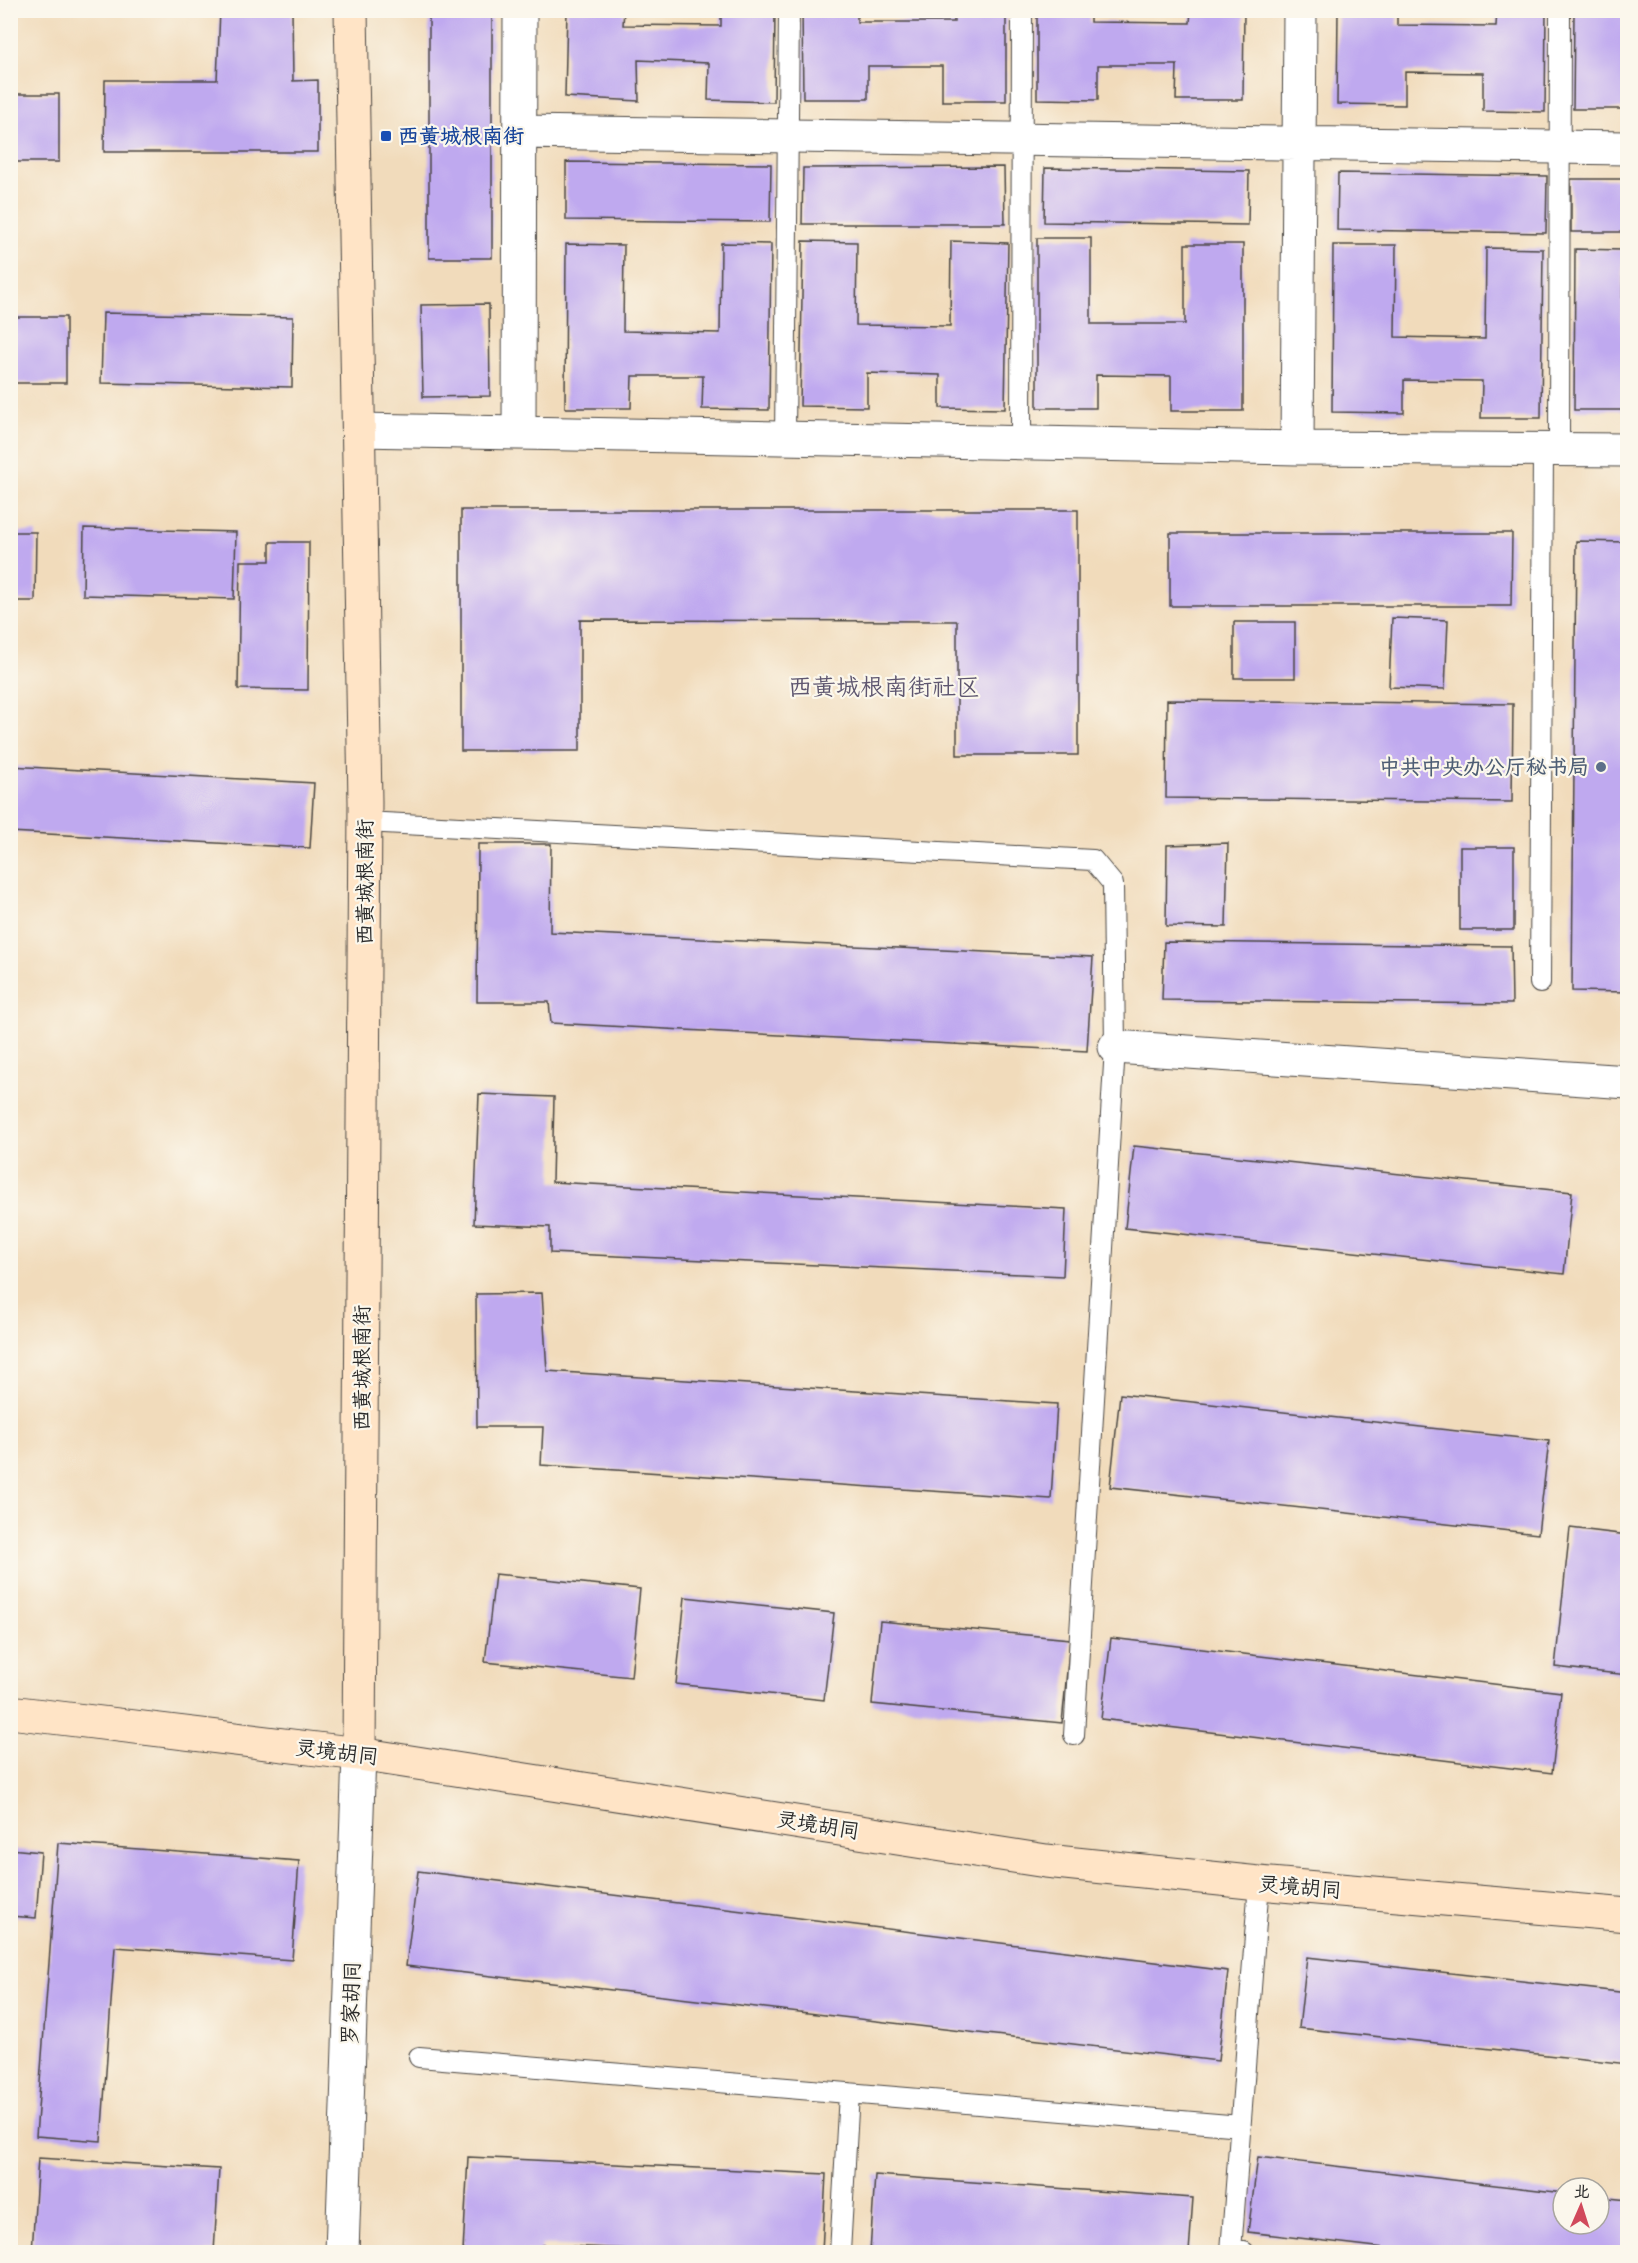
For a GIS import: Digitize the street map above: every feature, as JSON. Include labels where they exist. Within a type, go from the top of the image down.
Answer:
[{"type":"main road","name":"西黄城根南街","points":[[351,10],[365,822],[360,1754]]},
{"type":"main road","name":"灵境胡同","points":[[10,1712],[360,1754],[1046,1861],[1259,1883],[1628,1915]]},
{"type":"street","points":[[519,433],[520,10]]},
{"type":"street","points":[[1297,448],[1300,10]]},
{"type":"street","points":[[520,132],[1628,148]]},
{"type":"street","points":[[359,430],[1297,448],[1628,450]]},
{"type":"street","points":[[1114,1047],[1628,1082]]},
{"type":"street","name":"罗家胡同","points":[[342,2253],[360,1754]]},
{"type":"lane","points":[[785,438],[789,10]]},
{"type":"lane","points":[[1021,442],[1022,10]]},
{"type":"lane","points":[[1540,983],[1559,147],[1560,10]]},
{"type":"lane","points":[[365,822],[1093,860],[1113,884],[1114,1047],[1074,1735]]},
{"type":"lane","points":[[1245,2253],[1231,2250],[1259,1883]]},
{"type":"lane","points":[[418,2057],[1241,2126]]},
{"type":"lane","points":[[840,2253],[849,2093]]},
{"type":"building","points":[[220,10],[292,10],[293,81],[318,80],[318,152],[104,152],[105,80],[217,80]]},
{"type":"building","points":[[429,10],[492,10],[492,258],[429,258]]},
{"type":"building","points":[[567,10],[624,10],[623,25],[721,26],[721,10],[775,10],[774,102],[708,100],[709,63],[638,60],[639,101],[565,97]]},
{"type":"building","points":[[802,10],[857,10],[857,22],[954,22],[954,10],[1006,10],[1006,101],[942,101],[942,66],[868,66],[868,99],[803,99]]},
{"type":"building","points":[[1037,10],[1090,10],[1090,22],[1190,23],[1191,10],[1244,10],[1243,100],[1176,100],[1177,65],[1098,65],[1098,100],[1037,99]]},
{"type":"building","points":[[1338,10],[1397,10],[1397,25],[1496,26],[1497,10],[1546,10],[1545,112],[1483,111],[1483,73],[1405,72],[1405,105],[1337,104]]},
{"type":"building","points":[[1574,10],[1627,10],[1628,109],[1573,109]]},
{"type":"building","points":[[10,94],[59,94],[59,162],[10,162]]},
{"type":"building","points":[[566,162],[771,164],[770,222],[566,220]]},
{"type":"building","points":[[1004,167],[1005,224],[802,224],[803,168]]},
{"type":"building","points":[[1045,168],[1249,171],[1248,225],[1044,222]]},
{"type":"building","points":[[1338,173],[1547,176],[1546,233],[1337,230]]},
{"type":"building","points":[[1571,179],[1628,179],[1628,232],[1571,232]]},
{"type":"building","points":[[1037,238],[1091,238],[1091,324],[1185,324],[1185,244],[1243,244],[1243,411],[1171,411],[1171,376],[1096,375],[1096,408],[1037,408]]},
{"type":"building","points":[[803,241],[857,242],[856,325],[950,326],[951,241],[1008,243],[1005,409],[940,408],[940,375],[867,373],[867,407],[800,406]]},
{"type":"building","points":[[721,243],[771,244],[769,410],[702,409],[703,376],[632,376],[631,408],[565,408],[566,244],[624,245],[623,331],[720,333]]},
{"type":"building","points":[[1333,245],[1396,245],[1395,337],[1485,339],[1486,248],[1543,249],[1541,418],[1481,418],[1482,381],[1404,380],[1404,413],[1332,412]]},
{"type":"building","points":[[1575,249],[1623,250],[1622,334],[1628,334],[1628,410],[1574,410]]},
{"type":"building","points":[[489,304],[490,396],[423,397],[421,305]]},
{"type":"building","points":[[103,313],[293,317],[292,387],[101,383]]},
{"type":"building","points":[[10,317],[66,317],[66,383],[10,383]]},
{"type":"building","points":[[461,510],[1078,510],[1078,755],[957,755],[957,621],[580,620],[580,751],[461,751]]},
{"type":"building","points":[[84,528],[236,532],[234,599],[83,595]]},
{"type":"building","points":[[10,532],[36,532],[35,601],[10,601]]},
{"type":"building","points":[[1170,533],[1512,533],[1511,606],[1170,606]]},
{"type":"building","name":"中共中央办公厅秘书局","points":[[1576,541],[1628,542],[1628,992],[1572,991]]},
{"type":"building","points":[[270,542],[309,542],[308,690],[238,689],[240,561],[270,561]]},
{"type":"building","points":[[1392,618],[1448,620],[1445,689],[1389,687]]},
{"type":"building","points":[[1234,622],[1295,622],[1295,678],[1234,678]]},
{"type":"building","points":[[1167,700],[1513,704],[1512,802],[1166,798]]},
{"type":"building","points":[[10,766],[314,783],[310,848],[10,832]]},
{"type":"building","points":[[1228,843],[1226,927],[1166,926],[1167,845]]},
{"type":"building","points":[[478,844],[551,844],[550,932],[1093,957],[1087,1051],[551,1023],[549,1002],[477,1002]]},
{"type":"building","points":[[1460,847],[1514,847],[1514,930],[1460,930]]},
{"type":"building","points":[[1164,942],[1511,946],[1512,1004],[1162,1000]]},
{"type":"building","points":[[479,1094],[554,1097],[552,1182],[1066,1209],[1063,1276],[550,1253],[550,1227],[474,1224]]},
{"type":"building","points":[[1134,1146],[1572,1192],[1564,1274],[1125,1228]]},
{"type":"building","points":[[542,1293],[547,1371],[1057,1404],[1051,1499],[541,1465],[543,1427],[477,1427],[476,1294]]},
{"type":"building","points":[[1120,1394],[1549,1441],[1538,1534],[1110,1487]]},
{"type":"building","points":[[1570,1528],[1628,1535],[1628,1675],[1555,1667]]},
{"type":"building","points":[[495,1574],[640,1589],[631,1677],[485,1662]]},
{"type":"building","points":[[685,1597],[834,1613],[824,1700],[676,1684]]},
{"type":"building","points":[[880,1621],[1070,1639],[1062,1723],[872,1704]]},
{"type":"building","points":[[1111,1638],[1561,1692],[1552,1773],[1101,1719]]},
{"type":"building","points":[[58,1843],[299,1861],[292,1960],[115,1947],[101,2141],[36,2136]]},
{"type":"building","points":[[10,1849],[41,1852],[36,1918],[10,1916]]},
{"type":"building","points":[[418,1871],[1228,1971],[1218,2061],[406,1966]]},
{"type":"building","points":[[1307,1957],[1628,1993],[1628,2064],[1299,2028]]},
{"type":"building","points":[[468,2157],[826,2174],[822,2252],[701,2252],[542,2245],[541,2252],[463,2252]]},
{"type":"building","points":[[1258,2157],[1551,2192],[1551,2236],[1611,2236],[1611,2198],[1628,2200],[1628,2252],[1419,2252],[1248,2232]]},
{"type":"building","points":[[38,2158],[219,2169],[214,2252],[32,2252]]},
{"type":"building","points":[[875,2175],[1193,2198],[1189,2252],[870,2252]]},
{"type":"place","name":"西黄城根南街","points":[[386,136]]},
{"type":"place","name":"中共中央办公厅秘书局","points":[[1601,767]]},
{"type":"district","name":"西黄城根南街社区","points":[[884,687]]}]
